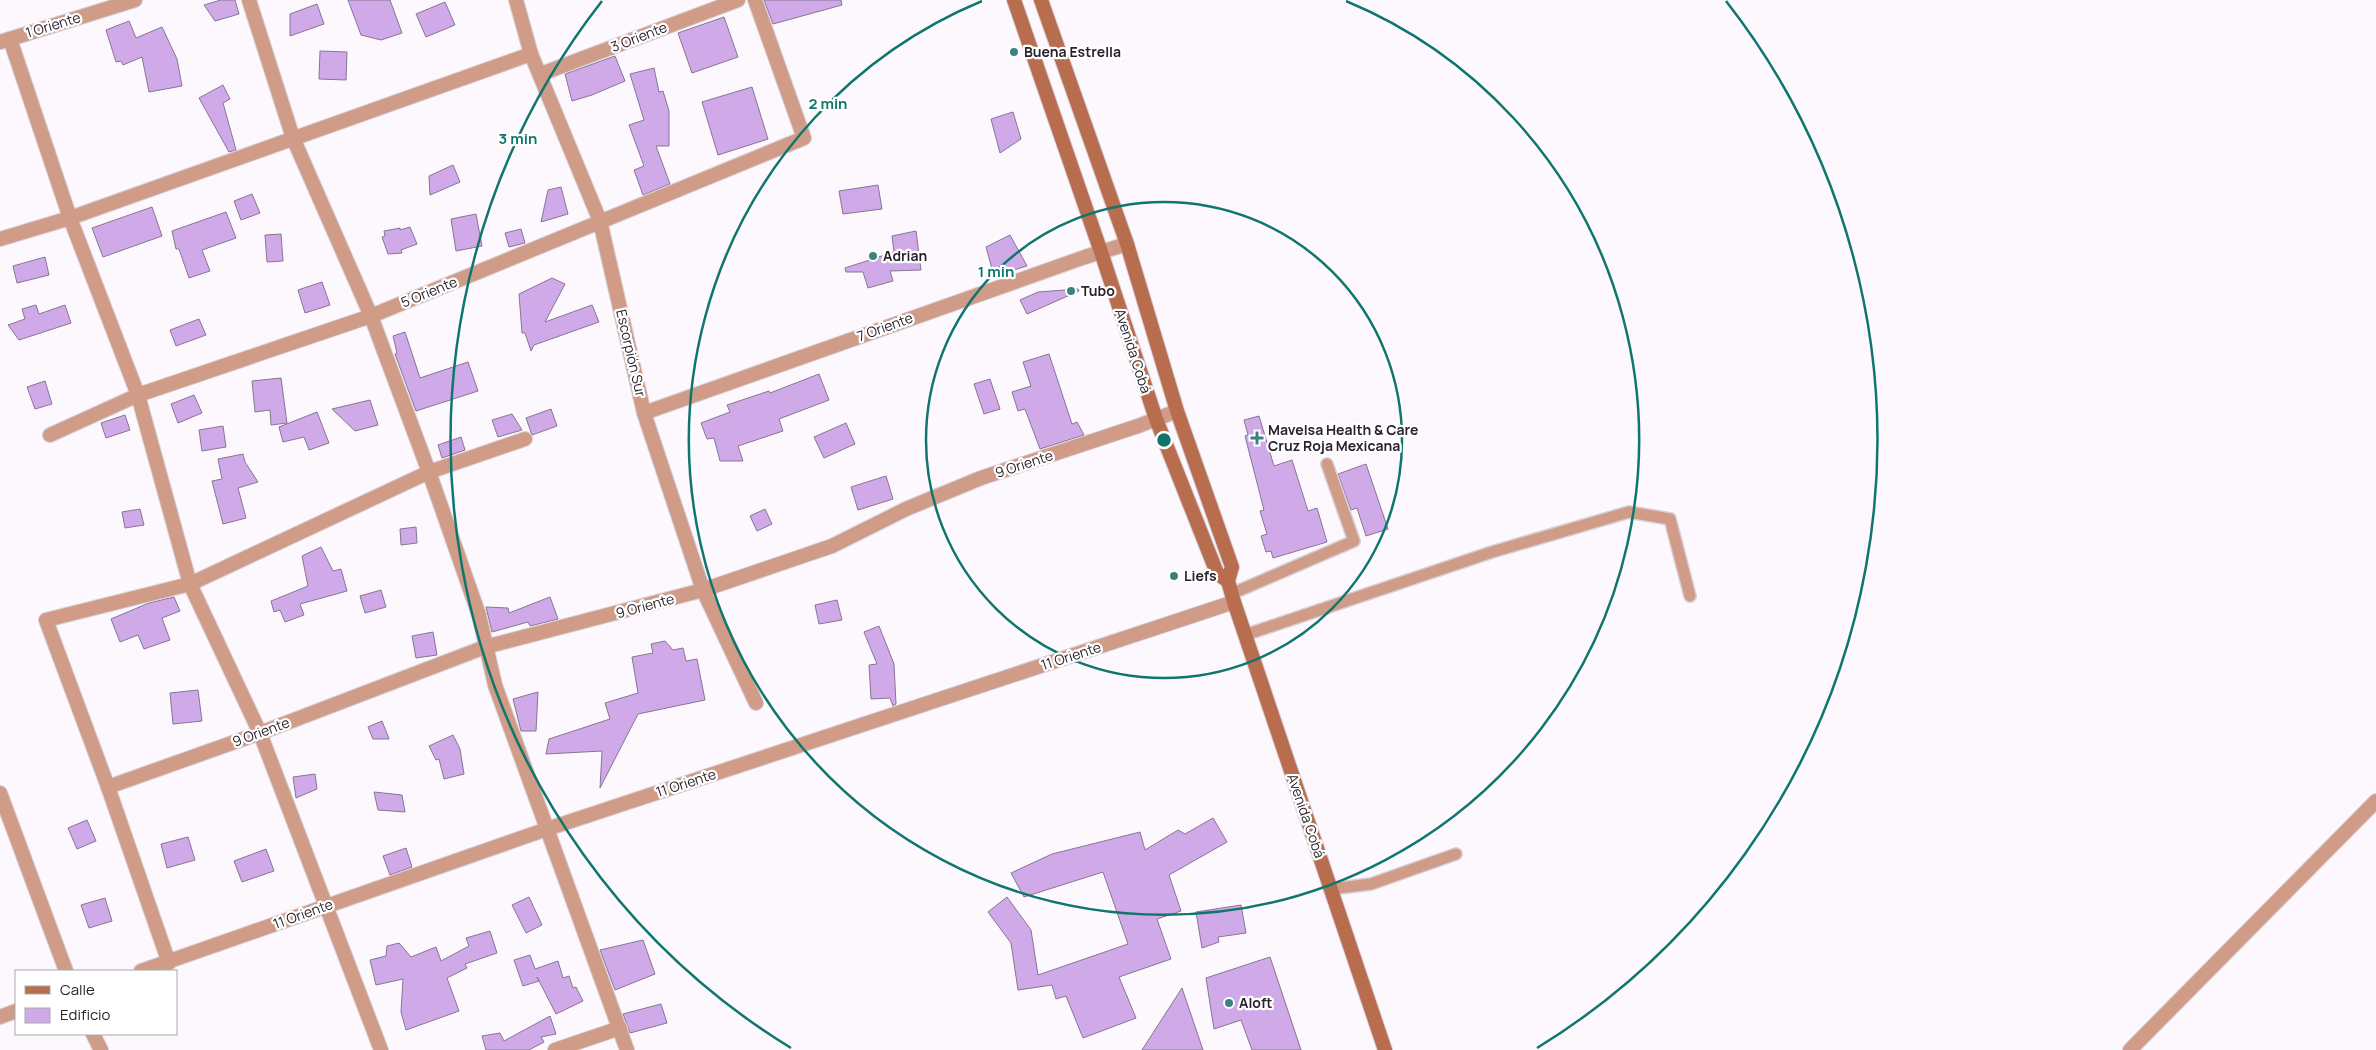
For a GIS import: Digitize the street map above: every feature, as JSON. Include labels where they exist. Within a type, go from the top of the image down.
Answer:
[{"type":"main road","name":"Avenida Cobá","points":[[1014,0],[1101,252],[1156,419],[1217,573],[1231,592],[1385,1050]]},
{"type":"main road","name":"Avenida Cobá","points":[[1041,0],[1127,244],[1177,411],[1232,567],[1231,592]]},
{"type":"street","name":"1 Oriente","points":[[5,41],[135,0]]},
{"type":"street","points":[[250,0],[293,138],[371,316],[429,472],[479,615],[495,685],[627,1050]]},
{"type":"street","name":"Escorpión Sur","points":[[516,0],[531,54],[541,74],[600,221],[644,413],[703,590],[756,703]]},
{"type":"street","name":"3 Oriente","points":[[541,74],[738,0]]},
{"type":"street","name":"5 Oriente","points":[[50,435],[138,395],[371,316],[804,138],[755,0]]},
{"type":"street","points":[[5,41],[138,395],[190,584],[260,733],[381,1050]]},
{"type":"street","points":[[0,239],[70,218],[531,54]]},
{"type":"street","name":"7 Oriente","points":[[644,413],[1127,244]]},
{"type":"street","name":"9 Oriente","points":[[108,787],[260,733],[485,647],[703,590],[832,546],[906,509],[981,478],[1177,411]]},
{"type":"street","points":[[169,963],[108,787],[46,620],[190,584],[429,472],[525,439]]},
{"type":"street","name":"11 Oriente","points":[[144,970],[169,963],[326,905],[1231,592]]},
{"type":"street","points":[[0,793],[66,970]]},
{"type":"street","points":[[2130,1050],[2376,800]]},
{"type":"street","points":[[0,1017],[15,1011]]},
{"type":"street","points":[[555,1050],[620,1028]]},
{"type":"street","points":[[94,1035],[101,1050]]},
{"type":"lane","points":[[1231,592],[1354,541],[1326,464]]},
{"type":"lane","points":[[1245,635],[1492,552],[1630,512],[1670,519],[1690,596]]},
{"type":"lane","points":[[1331,890],[1371,884],[1456,854]]},
{"type":"building","points":[[221,0],[235,0],[239,14],[215,21],[204,5]]},
{"type":"building","points":[[348,0],[390,0],[402,33],[381,40],[361,35]]},
{"type":"building","points":[[764,0],[841,0],[842,5],[773,24]]},
{"type":"building","points":[[445,2],[455,25],[426,37],[416,14]]},
{"type":"building","points":[[317,4],[324,24],[290,36],[290,14]]},
{"type":"building","points":[[724,17],[738,57],[692,73],[678,33]]},
{"type":"building","points":[[129,21],[136,38],[162,27],[177,59],[182,86],[149,92],[142,57],[123,65],[121,61],[116,62],[106,30]]},
{"type":"building","points":[[320,51],[347,52],[346,80],[319,79]]},
{"type":"building","points":[[615,56],[625,81],[572,101],[565,74]]},
{"type":"building","points":[[654,68],[659,92],[663,91],[669,111],[669,146],[656,146],[670,184],[643,195],[634,170],[644,166],[629,125],[644,120],[630,74]]},
{"type":"building","points":[[223,85],[230,99],[223,103],[236,150],[229,152],[199,98]]},
{"type":"building","points":[[752,87],[768,139],[718,155],[702,102]]},
{"type":"building","points":[[1013,112],[1021,139],[1000,153],[991,119]]},
{"type":"building","points":[[453,165],[460,182],[430,195],[429,176]]},
{"type":"building","points":[[878,185],[882,209],[843,214],[839,191]]},
{"type":"building","points":[[561,187],[568,214],[541,222],[548,190]]},
{"type":"building","points":[[252,194],[260,213],[241,220],[234,201]]},
{"type":"building","points":[[152,207],[162,236],[103,257],[92,228]]},
{"type":"building","points":[[226,212],[236,238],[202,250],[210,271],[189,278],[179,249],[176,249],[172,231]]},
{"type":"building","points":[[476,214],[482,246],[456,251],[451,219]]},
{"type":"building","points":[[410,227],[417,244],[401,250],[402,253],[388,254],[382,237],[385,236],[384,231]]},
{"type":"building","points":[[521,229],[525,243],[509,247],[505,233]]},
{"type":"building","points":[[916,231],[921,270],[890,271],[893,281],[868,288],[863,272],[846,272],[845,268],[894,252],[892,236]]},
{"type":"building","points":[[281,234],[283,261],[267,262],[265,235]]},
{"type":"building","points":[[1010,235],[1027,266],[994,276],[986,247]]},
{"type":"building","points":[[45,257],[49,275],[17,283],[13,266]]},
{"type":"building","points":[[552,278],[565,284],[545,322],[592,305],[599,322],[534,345],[531,351],[525,333],[522,333],[519,294]]},
{"type":"building","points":[[322,282],[330,305],[305,313],[298,290]]},
{"type":"building","points":[[1078,289],[1079,291],[1027,314],[1020,300],[1038,292]]},
{"type":"building","points":[[36,305],[39,314],[65,305],[71,323],[19,340],[8,325],[25,319],[22,309]]},
{"type":"building","points":[[199,319],[206,335],[176,346],[170,330]]},
{"type":"building","points":[[405,332],[420,378],[468,362],[478,391],[416,411],[395,354],[397,353],[393,336]]},
{"type":"building","points":[[1049,354],[1072,424],[1077,422],[1084,435],[1040,449],[1025,409],[1018,411],[1012,392],[1031,386],[1023,362]]},
{"type":"building","points":[[819,374],[829,400],[779,419],[783,431],[738,446],[743,461],[720,461],[714,438],[707,439],[701,423],[730,412],[727,405],[769,391],[770,393]]},
{"type":"building","points":[[281,378],[287,423],[271,425],[270,410],[255,412],[252,381]]},
{"type":"building","points":[[990,379],[1000,409],[984,414],[974,384]]},
{"type":"building","points":[[45,381],[52,404],[35,409],[27,387]]},
{"type":"building","points":[[194,395],[202,413],[178,423],[171,404]]},
{"type":"building","points":[[370,400],[378,425],[355,431],[332,409]]},
{"type":"building","points":[[551,409],[557,426],[532,435],[526,418]]},
{"type":"building","points":[[317,412],[329,443],[309,450],[304,437],[283,442],[279,427]]},
{"type":"building","points":[[512,414],[522,430],[498,437],[492,420]]},
{"type":"building","points":[[125,415],[130,430],[106,438],[101,423]]},
{"type":"building","points":[[1259,416],[1274,466],[1292,460],[1308,511],[1317,508],[1327,542],[1273,558],[1271,551],[1266,552],[1261,536],[1267,534],[1260,511],[1264,510],[1245,436],[1248,435],[1244,420]]},
{"type":"building","points":[[846,423],[855,444],[824,458],[814,437]]},
{"type":"building","points":[[223,426],[226,447],[202,451],[199,430]]},
{"type":"building","points":[[461,437],[465,450],[442,458],[438,445]]},
{"type":"building","points":[[243,454],[245,462],[258,482],[238,488],[246,518],[223,524],[212,481],[222,479],[218,459]]},
{"type":"building","points":[[1366,464],[1388,529],[1366,536],[1357,508],[1351,510],[1338,474]]},
{"type":"building","points":[[886,476],[893,499],[858,510],[851,487]]},
{"type":"building","points":[[140,509],[144,525],[125,528],[122,512]]},
{"type":"building","points":[[765,509],[772,524],[757,531],[750,516]]},
{"type":"building","points":[[416,527],[417,543],[401,545],[400,529]]},
{"type":"building","points":[[321,547],[333,571],[341,569],[347,591],[300,604],[304,615],[285,622],[280,610],[274,612],[271,601],[308,586],[302,556]]},
{"type":"building","points":[[381,590],[386,607],[365,613],[360,596]]},
{"type":"building","points":[[174,597],[180,611],[162,618],[170,640],[144,649],[138,635],[120,642],[111,619],[149,603]]},
{"type":"building","points":[[550,597],[558,619],[530,626],[528,622],[492,632],[486,607],[508,608],[509,613]]},
{"type":"building","points":[[837,600],[842,620],[819,624],[815,605]]},
{"type":"building","points":[[879,626],[894,664],[896,704],[893,706],[890,698],[871,699],[869,665],[877,664],[864,632]]},
{"type":"building","points":[[433,632],[437,655],[416,658],[412,636]]},
{"type":"building","points":[[665,641],[673,650],[683,648],[686,661],[697,659],[705,700],[638,714],[600,788],[602,751],[546,754],[549,739],[610,719],[605,703],[638,693],[632,657],[653,653],[651,644]]},
{"type":"building","points":[[198,690],[202,721],[173,724],[170,693]]},
{"type":"building","points":[[538,692],[536,731],[521,731],[513,699]]},
{"type":"building","points":[[382,721],[389,739],[373,739],[368,727]]},
{"type":"building","points":[[453,735],[460,749],[464,774],[444,779],[439,759],[436,760],[429,746]]},
{"type":"building","points":[[315,774],[317,789],[296,798],[293,777]]},
{"type":"building","points":[[374,792],[402,795],[405,812],[378,810]]},
{"type":"building","points":[[1213,818],[1227,842],[1169,875],[1181,911],[1157,919],[1171,959],[1119,977],[1136,1018],[1083,1038],[1066,996],[1056,999],[1052,985],[1018,990],[1011,943],[988,912],[1007,897],[1031,930],[1038,975],[1128,944],[1103,872],[1024,897],[1011,873],[1052,854],[1140,832],[1145,850],[1178,830],[1185,834]]},
{"type":"building","points":[[87,820],[96,841],[77,849],[68,828]]},
{"type":"building","points":[[188,837],[195,860],[167,868],[161,844]]},
{"type":"building","points":[[406,848],[412,867],[390,875],[383,856]]},
{"type":"building","points":[[266,849],[274,871],[242,882],[234,861]]},
{"type":"building","points":[[529,897],[542,925],[526,933],[512,905]]},
{"type":"building","points":[[105,898],[112,921],[89,928],[81,905]]},
{"type":"building","points":[[1241,905],[1246,933],[1218,937],[1219,942],[1202,948],[1196,912]]},
{"type":"building","points":[[490,931],[497,953],[465,964],[467,968],[447,978],[459,1011],[406,1030],[401,1012],[403,979],[376,985],[370,960],[386,956],[387,946],[399,943],[411,957],[436,947],[441,961],[469,946],[466,938]]},
{"type":"building","points":[[643,940],[655,974],[615,990],[600,950]]},
{"type":"building","points":[[530,955],[535,969],[558,961],[563,978],[569,976],[573,988],[576,987],[583,1001],[556,1014],[537,977],[539,981],[523,986],[514,960]]},
{"type":"building","name":"Aloft","points":[[1270,957],[1301,1050],[1252,1050],[1241,1020],[1214,1029],[1206,978]]},
{"type":"building","points":[[1182,988],[1203,1050],[1142,1050]]},
{"type":"building","points":[[661,1004],[667,1023],[630,1033],[623,1014]]},
{"type":"building","points":[[550,1016],[556,1034],[541,1037],[544,1042],[529,1050],[486,1050],[482,1036],[500,1033],[504,1041]]},
{"type":"place","name":"Buena Estrella","points":[[1014,52]]},
{"type":"place","name":"Adrian","points":[[873,256]]},
{"type":"place","name":"Tubo","points":[[1071,291]]},
{"type":"place","name":"Mavelsa Health & Care Cruz Roja Mexicana","points":[[1257,438]]},
{"type":"place","name":"Liefs","points":[[1174,576]]},
{"type":"place","name":"Aloft","points":[[1229,1003]]}]
